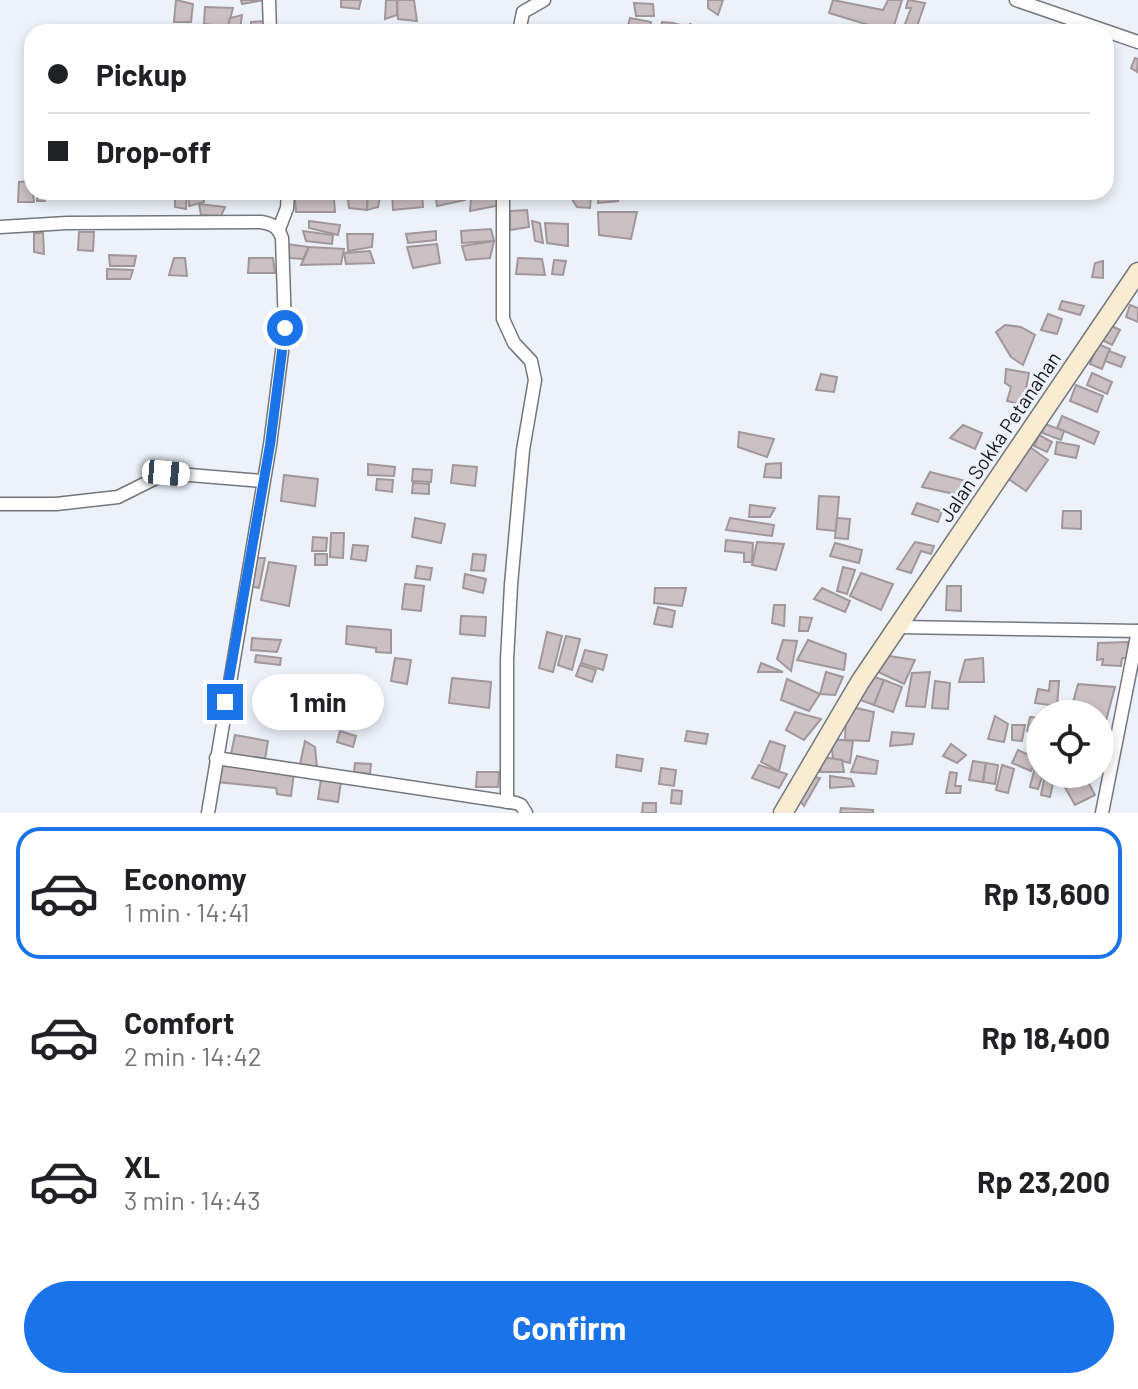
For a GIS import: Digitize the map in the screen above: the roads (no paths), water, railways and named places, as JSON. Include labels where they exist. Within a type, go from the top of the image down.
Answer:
[{"type":"main road","name":"Jalan Sokka Petanahan","points":[[783,813],[860,682],[1138,272]]},
{"type":"street","points":[[269,0],[270,24]]},
{"type":"street","points":[[521,24],[523,12],[544,0]]},
{"type":"street","points":[[1016,0],[1086,24]]},
{"type":"street","points":[[1114,34],[1138,42]]},
{"type":"street","points":[[279,229],[288,200]]},
{"type":"street","points":[[503,200],[503,319],[514,343],[531,361],[535,380],[523,450],[511,585],[507,660],[507,802]]},
{"type":"street","points":[[0,227],[228,221],[261,222],[279,229],[282,238],[285,328],[208,813]]},
{"type":"street","points":[[0,504],[56,504],[118,497],[166,473],[263,481]]},
{"type":"street","points":[[898,627],[1138,631],[1102,813]]},
{"type":"street","points":[[216,758],[507,802],[521,805],[526,813]]}]
